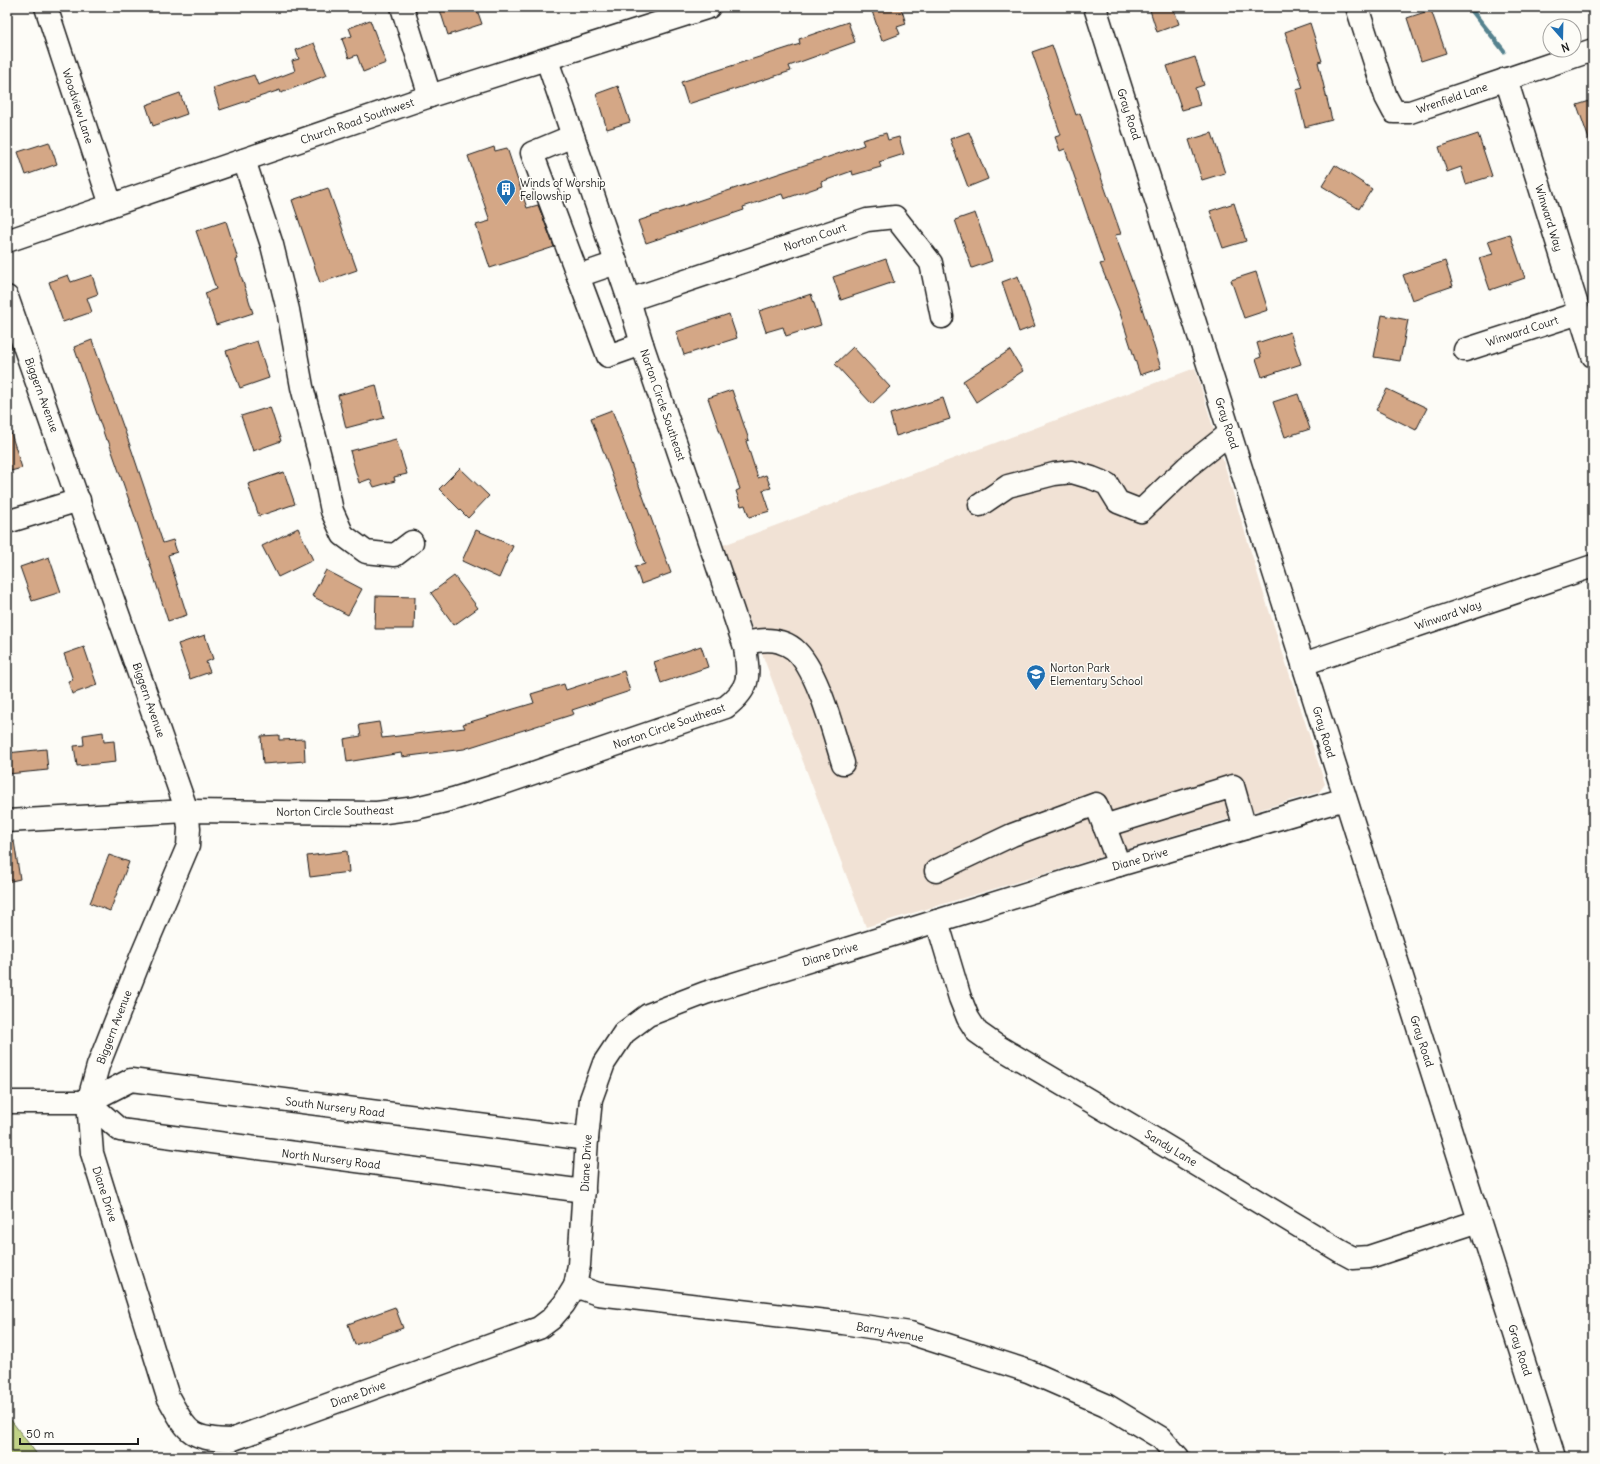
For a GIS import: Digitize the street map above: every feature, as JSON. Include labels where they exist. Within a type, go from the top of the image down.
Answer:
[{"type":"street","name":"Woodview Lane","points":[[46,7],[111,205]]},
{"type":"street","points":[[402,7],[430,96]]},
{"type":"street","name":"Gray Road","points":[[1095,7],[1303,664],[1310,715],[1345,799],[1554,1457]]},
{"type":"street","name":"Wrenfield Lane","points":[[1357,7],[1386,98],[1394,112],[1410,112],[1593,50]]},
{"type":"street","name":"Church Road Southwest","points":[[7,241],[430,96],[547,60],[697,9]]},
{"type":"street","name":"Norton Circle Southeast","points":[[7,821],[187,811],[378,813],[416,808],[453,799],[498,785],[726,707],[738,698],[745,687],[748,664],[744,643],[547,60]]},
{"type":"street","name":"Winward Way","points":[[1506,79],[1593,356]]},
{"type":"street","points":[[573,136],[532,152],[608,356],[642,344]]},
{"type":"street","points":[[244,160],[272,245],[288,310],[302,386],[324,472],[332,511],[342,535],[366,552],[395,555],[412,542]]},
{"type":"street","name":"Norton Court","points":[[629,300],[867,220],[895,217],[931,263],[942,317]]},
{"type":"street","points":[[578,276],[616,263]]},
{"type":"street","name":"Biggern Avenue","points":[[7,297],[187,811],[189,828],[188,846],[98,1066],[88,1102]]},
{"type":"street","name":"Winward Court","points":[[1465,350],[1579,313]]},
{"type":"street","points":[[980,505],[1008,486],[1054,474],[1072,472],[1107,484],[1118,502],[1141,511],[1187,467],[1230,433]]},
{"type":"street","points":[[7,522],[79,500]]},
{"type":"street","name":"Winward Way","points":[[1303,664],[1593,566]]},
{"type":"street","points":[[744,643],[765,640],[779,641],[793,648],[801,657],[818,688],[843,763]]},
{"type":"street","points":[[1104,826],[1233,786],[1245,828]]},
{"type":"street","name":"Diane Drive","points":[[88,1102],[92,1154],[168,1397],[185,1427],[195,1435],[210,1439],[231,1440],[538,1328],[551,1318],[564,1304],[575,1286],[580,1264],[587,1139],[591,1099],[604,1063],[624,1033],[648,1015],[705,993],[937,921],[1119,865],[1345,799]]},
{"type":"street","points":[[936,871],[1012,835],[1096,804],[1119,865]]},
{"type":"street","name":"Sandy Lane","points":[[937,921],[960,998],[968,1018],[977,1032],[994,1044],[1141,1130],[1340,1251],[1353,1258],[1369,1257],[1479,1221]]},
{"type":"street","name":"South Nursery Road","points":[[88,1102],[131,1080],[587,1139]]},
{"type":"street","points":[[7,1102],[88,1102]]},
{"type":"street","name":"North Nursery Road","points":[[88,1102],[120,1130],[584,1191]]},
{"type":"street","name":"Barry Avenue","points":[[575,1286],[598,1294],[843,1323],[910,1333],[1028,1371],[1106,1405],[1161,1438],[1178,1457]]},
{"type":"shaded area","name":"Norton Park Elementary School","points":[[1195,368],[1265,598],[1325,784],[1319,792],[866,927],[721,546]]},
{"type":"green space","points":[[7,1415],[39,1457],[7,1457]]},
{"type":"building","points":[[439,7],[476,7],[482,24],[448,35]]},
{"type":"building","points":[[883,7],[901,7],[906,24],[897,27],[900,34],[882,41],[872,11]]},
{"type":"building","points":[[1149,7],[1173,7],[1179,24],[1157,32]]},
{"type":"building","points":[[1431,10],[1446,53],[1421,61],[1407,18]]},
{"type":"building","points":[[370,20],[386,63],[363,72],[357,55],[349,58],[342,39],[352,36],[349,28]]},
{"type":"building","points":[[848,22],[855,42],[789,66],[791,71],[688,104],[681,82],[800,44],[799,39]]},
{"type":"building","points":[[1310,23],[1322,61],[1318,62],[1332,120],[1305,127],[1296,90],[1303,88],[1285,32]]},
{"type":"building","points":[[314,43],[327,75],[281,93],[280,90],[220,110],[213,88],[254,75],[258,85],[295,71],[292,61],[299,59],[296,50]]},
{"type":"building","points":[[1052,45],[1076,115],[1080,113],[1121,234],[1115,235],[1141,305],[1161,368],[1140,375],[1120,313],[1100,264],[1104,263],[1065,149],[1060,151],[1055,137],[1061,135],[1032,52]]},
{"type":"building","points":[[1195,57],[1204,85],[1195,88],[1200,105],[1182,110],[1167,66]]},
{"type":"building","points":[[618,86],[630,122],[607,129],[596,94]]},
{"type":"building","points":[[180,93],[187,114],[153,126],[146,105]]},
{"type":"building","points":[[1593,100],[1593,145],[1591,145],[1577,105]]},
{"type":"building","points":[[969,132],[988,179],[968,187],[950,139]]},
{"type":"building","points":[[886,133],[888,140],[899,137],[904,154],[879,162],[881,167],[853,175],[852,171],[821,182],[822,186],[784,199],[782,194],[743,207],[744,210],[646,243],[638,221],[864,145],[862,140]]},
{"type":"building","points":[[1212,133],[1225,173],[1202,180],[1189,140]]},
{"type":"building","points":[[1478,134],[1492,176],[1466,184],[1461,167],[1447,172],[1439,147]]},
{"type":"building","points":[[49,142],[57,164],[26,175],[18,152]]},
{"type":"building","name":"Winds of Worship Fellowship","points":[[494,147],[495,151],[507,148],[527,208],[538,205],[554,247],[490,268],[476,225],[490,221],[468,156]]},
{"type":"building","points":[[1335,165],[1372,189],[1359,209],[1322,186]]},
{"type":"building","points":[[328,188],[357,270],[320,283],[292,200]]},
{"type":"building","points":[[1234,203],[1246,241],[1223,248],[1210,211]]},
{"type":"building","points":[[975,213],[992,261],[972,268],[955,220]]},
{"type":"building","points":[[226,221],[238,259],[236,260],[253,313],[216,325],[205,293],[216,289],[196,231]]},
{"type":"building","points":[[1510,234],[1525,278],[1490,290],[1479,258],[1493,254],[1488,241]]},
{"type":"building","points":[[886,259],[894,282],[841,300],[833,277]]},
{"type":"building","points":[[1445,261],[1453,286],[1412,300],[1403,275]]},
{"type":"building","points":[[1256,272],[1268,310],[1244,318],[1231,280]]},
{"type":"building","points":[[68,275],[71,282],[92,275],[98,294],[87,298],[92,312],[63,322],[49,282]]},
{"type":"building","points":[[1018,276],[1035,326],[1019,332],[1002,282]]},
{"type":"building","points":[[811,294],[821,325],[786,336],[783,327],[766,332],[759,311]]},
{"type":"building","points":[[729,314],[737,338],[684,355],[676,332]]},
{"type":"building","points":[[1382,315],[1408,320],[1400,361],[1374,357]]},
{"type":"building","points":[[1290,332],[1301,364],[1262,377],[1256,359],[1261,357],[1257,343]]},
{"type":"building","points":[[92,340],[163,543],[173,540],[177,552],[168,555],[187,615],[168,621],[137,523],[108,440],[106,440],[74,347]]},
{"type":"building","points":[[257,341],[269,378],[240,388],[226,351]]},
{"type":"building","points":[[853,347],[890,387],[872,404],[835,364]]},
{"type":"building","points":[[1010,350],[1023,371],[976,402],[963,381]]},
{"type":"building","points":[[376,385],[384,418],[346,428],[338,395]]},
{"type":"building","points":[[1387,389],[1427,408],[1416,430],[1376,410]]},
{"type":"building","points":[[732,390],[749,440],[746,441],[758,478],[766,475],[771,488],[763,490],[770,511],[749,517],[745,505],[741,506],[736,491],[740,489],[708,398]]},
{"type":"building","points":[[1298,394],[1310,429],[1285,437],[1273,402]]},
{"type":"building","points":[[943,398],[950,419],[896,436],[890,414]]},
{"type":"building","points":[[270,407],[281,441],[253,451],[241,416]]},
{"type":"building","points":[[612,410],[671,573],[641,584],[635,567],[645,564],[591,418]]},
{"type":"building","points":[[10,430],[22,468],[7,472],[7,431]]},
{"type":"building","points":[[396,439],[407,474],[394,477],[395,481],[374,487],[370,479],[359,483],[350,451]]},
{"type":"building","points":[[460,468],[489,496],[468,518],[439,489]]},
{"type":"building","points":[[284,472],[295,504],[259,516],[248,484]]},
{"type":"building","points":[[298,528],[313,560],[278,577],[262,546]]},
{"type":"building","points":[[476,530],[513,546],[499,578],[462,561]]},
{"type":"building","points":[[49,557],[61,592],[32,601],[20,567]]},
{"type":"building","points":[[326,570],[362,589],[348,615],[312,596]]},
{"type":"building","points":[[454,576],[478,608],[454,625],[431,593]]},
{"type":"building","points":[[376,596],[415,597],[414,629],[375,629]]},
{"type":"building","points":[[205,635],[213,659],[206,662],[210,672],[190,679],[178,644]]},
{"type":"building","points":[[701,646],[708,667],[661,683],[654,662]]},
{"type":"building","points":[[84,647],[97,685],[72,694],[68,681],[73,680],[64,654]]},
{"type":"building","points":[[624,671],[630,691],[572,710],[574,714],[464,749],[402,757],[401,753],[347,762],[344,739],[361,736],[359,725],[379,722],[382,738],[465,728],[463,724],[534,703],[531,694],[564,684],[566,690]]},
{"type":"building","points":[[103,732],[104,742],[114,741],[116,762],[77,766],[74,746],[84,745],[83,735]]},
{"type":"building","points":[[279,735],[279,740],[304,739],[305,761],[263,764],[261,736]]},
{"type":"building","points":[[46,749],[48,770],[8,774],[7,753]]},
{"type":"building","points":[[14,841],[20,879],[7,882],[7,842]]},
{"type":"building","points":[[347,851],[349,872],[310,877],[307,856]]},
{"type":"building","points":[[109,855],[129,862],[110,911],[90,903]]},
{"type":"building","points":[[395,1307],[403,1328],[355,1345],[348,1324]]},
{"type":"waterway","points":[[1469,7],[1504,51]]},
{"type":"place","name":"Winds of Worship Fellowship","points":[[506,206]]},
{"type":"place","name":"Norton Park Elementary School","points":[[1036,691]]}]
